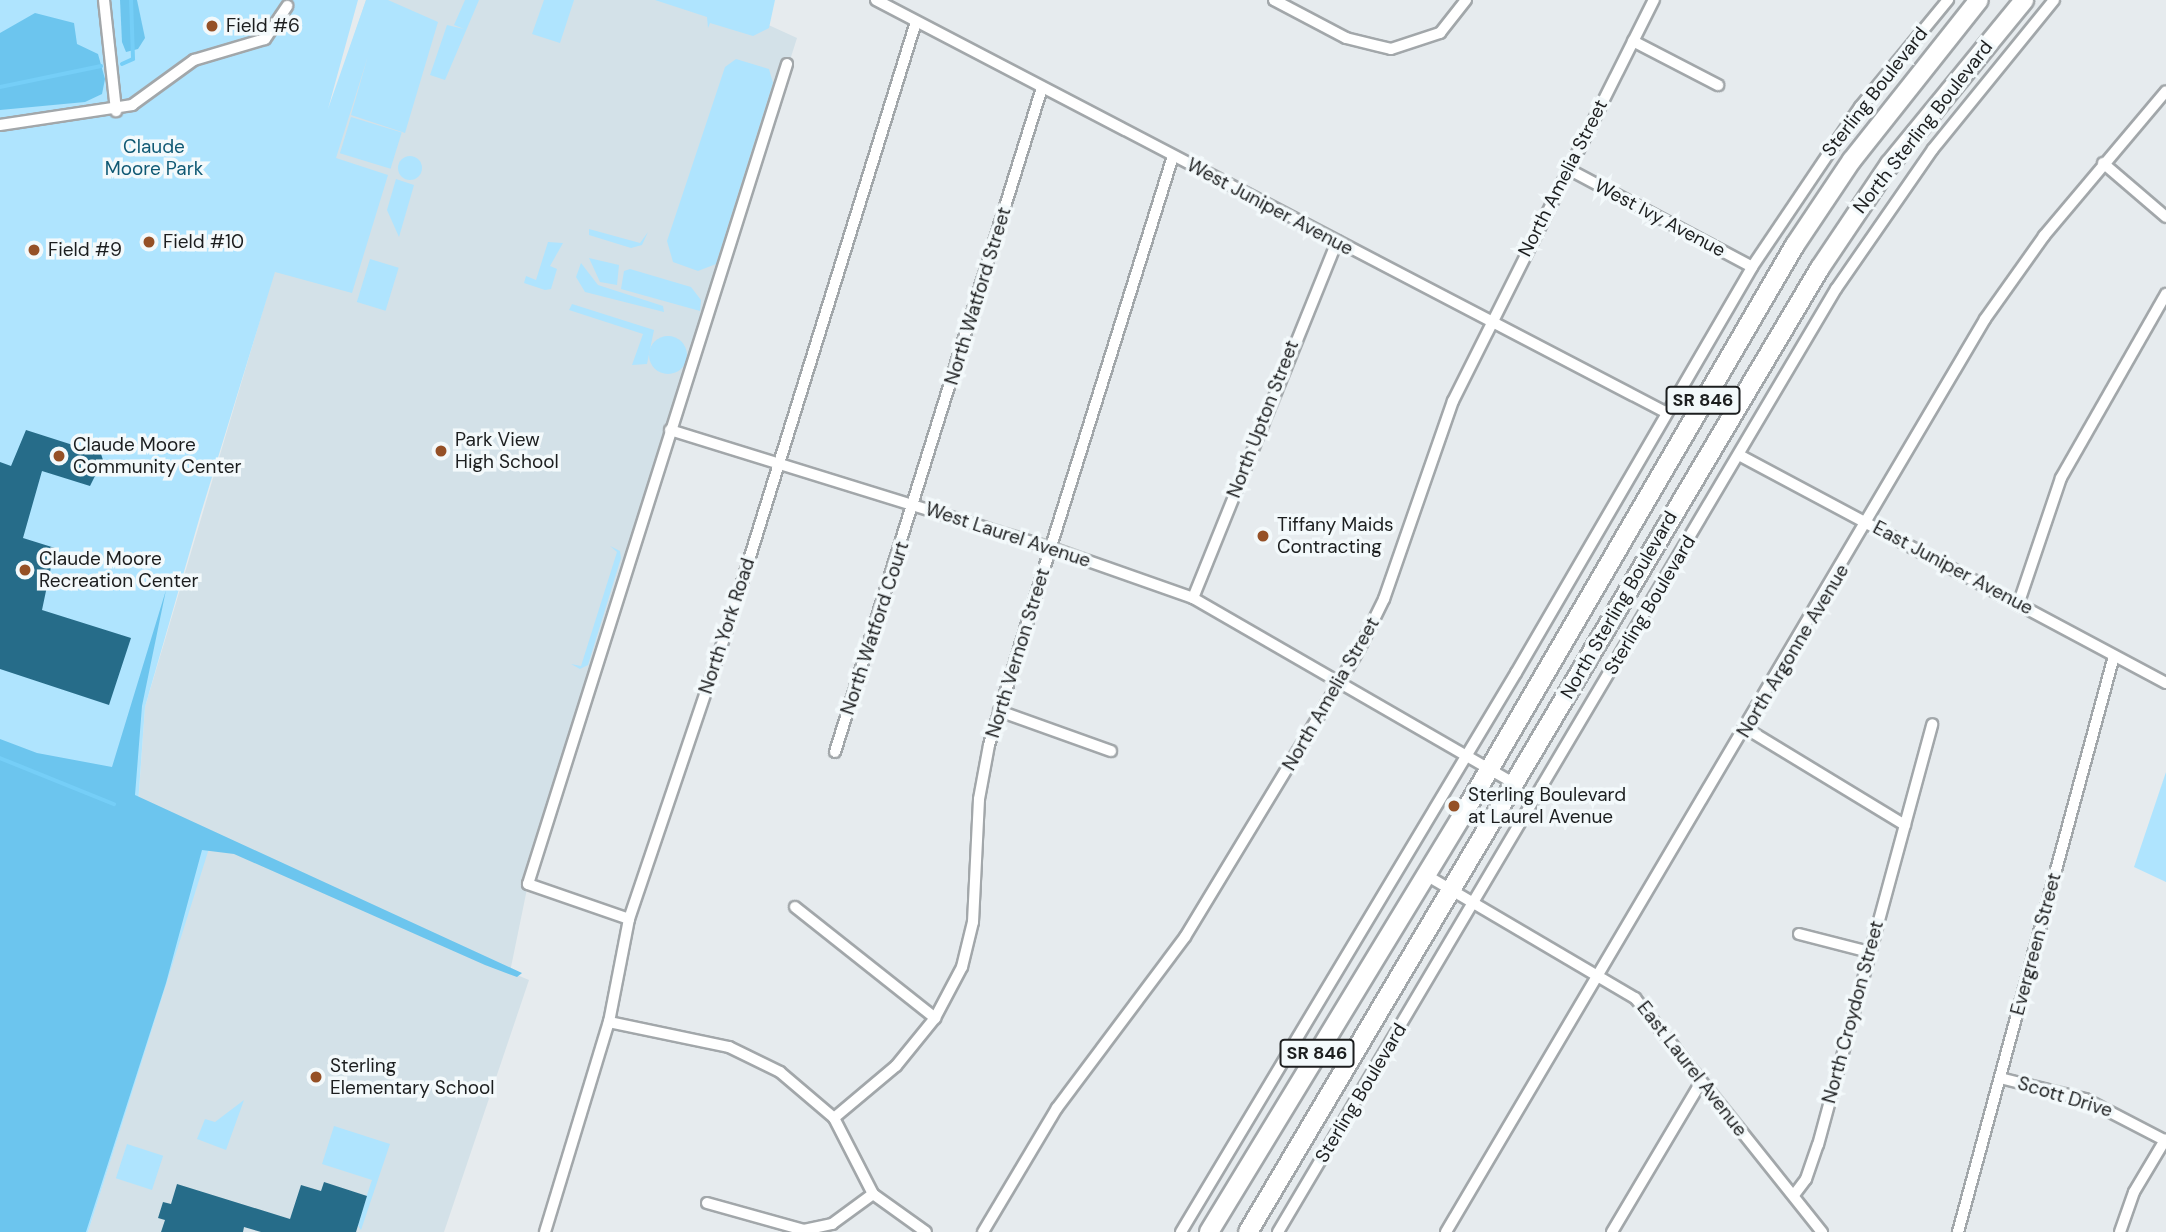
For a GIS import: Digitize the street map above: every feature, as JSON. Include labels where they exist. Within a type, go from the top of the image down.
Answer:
[{"type":"main road","name":"North Sterling Boulevard","points":[[1209,1232],[1490,769],[1795,245],[1852,160],[1979,0]]},
{"type":"main road","name":"North Sterling Boulevard","points":[[1248,1232],[1449,886],[1820,268],[1919,126],[2024,0]]},
{"type":"street","points":[[104,0],[116,111]]},
{"type":"street","name":"West Juniper Avenue","points":[[876,0],[1489,323],[1665,412]]},
{"type":"street","points":[[1274,0],[1346,38],[1391,49],[1440,33],[1466,0]]},
{"type":"street","name":"North Amelia Street","points":[[983,1232],[1057,1108],[1185,937],[1341,682],[1384,599],[1453,401],[1489,323],[1654,0]]},
{"type":"street","name":"Sterling Boulevard","points":[[1181,1232],[1466,756],[1752,267],[1860,107],[1948,0]]},
{"type":"street","name":"Sterling Boulevard","points":[[1278,1232],[1874,231],[1975,95],[2054,0]]},
{"type":"street","points":[[0,125],[116,111],[194,60],[265,39],[287,6]]},
{"type":"street","name":"North York Road","points":[[545,1232],[609,1022],[629,919],[731,618],[777,461],[916,22]]},
{"type":"street","points":[[1633,41],[1718,85]]},
{"type":"street","points":[[629,919],[528,884],[787,64]]},
{"type":"street","name":"North Watford Street","points":[[914,505],[1042,88]]},
{"type":"street","name":"North Argonne Avenue","points":[[1446,1232],[1597,974],[1747,729],[1864,521],[1992,309],[2103,163],[2166,91]]},
{"type":"street","name":"North Vernon Street","points":[[834,1118],[896,1066],[935,1018],[962,967],[973,922],[979,799],[999,711],[1173,156]]},
{"type":"street","points":[[2103,163],[2166,218]]},
{"type":"street","name":"West Ivy Avenue","points":[[1568,169],[1752,267]]},
{"type":"street","name":"North Upton Street","points":[[1193,598],[1337,241]]},
{"type":"street","points":[[2019,602],[2061,478],[2166,294]]},
{"type":"street","name":"West Laurel Avenue","points":[[670,430],[1051,548],[1193,598],[1513,783]]},
{"type":"street","name":"East Juniper Avenue","points":[[1740,455],[2166,683]]},
{"type":"street","name":"North Watford Court","points":[[835,752],[914,505]]},
{"type":"street","name":"Evergreen Street","points":[[1958,1232],[2114,656]]},
{"type":"street","points":[[999,711],[1111,751]]},
{"type":"street","name":"North Croydon Street","points":[[1794,1195],[1806,1179],[1818,1145],[1932,724]]},
{"type":"street","points":[[1747,729],[1905,825]]},
{"type":"street","name":"East Laurel Avenue","points":[[1426,874],[1476,901],[1635,998],[1822,1232]]},
{"type":"street","points":[[795,907],[935,1018]]},
{"type":"street","points":[[1799,934],[1869,952]]},
{"type":"street","points":[[609,1022],[729,1047],[755,1058],[808,1092],[834,1118],[873,1195],[926,1232]]},
{"type":"street","name":"Scott Drive","points":[[2000,1078],[2085,1099],[2166,1140]]},
{"type":"street","points":[[1612,1232],[1701,1082]]},
{"type":"street","points":[[2120,1232],[2134,1192],[2166,1140]]},
{"type":"street","points":[[707,1203],[804,1230],[832,1224],[873,1195]]},
{"type":"shaded area","points":[[120,0],[137,0],[145,38],[138,49],[126,52],[122,42]]},
{"type":"shaded area","name":"Park View High School","points":[[366,0],[714,0],[797,38],[528,884],[510,972],[529,980],[444,1232],[88,1232],[211,839],[138,806],[145,707],[274,273]]},
{"type":"shaded area","points":[[35,13],[74,23],[77,44],[98,54],[105,79],[102,94],[85,102],[0,110],[0,33]]},
{"type":"shaded area","points":[[166,590],[142,706],[135,795],[522,973],[517,977],[485,965],[234,854],[202,850],[166,983],[86,1232],[0,1232],[0,739],[37,753],[112,767]]},
{"type":"green space","name":"Claude Moore Park","points":[[0,0],[358,0],[328,109],[366,0],[388,0],[438,22],[405,133],[351,115],[368,56],[336,158],[388,175],[352,293],[275,272],[200,516],[145,707],[138,805],[212,839],[88,1232],[0,1232]]},
{"type":"green space","points":[[465,0],[479,0],[445,80],[430,75],[447,25],[464,29],[454,25]]},
{"type":"green space","points":[[544,0],[574,0],[560,43],[532,34]]},
{"type":"green space","points":[[655,0],[775,0],[769,28],[753,36],[710,23],[708,28],[707,17]]},
{"type":"green space","points":[[736,59],[769,69],[773,83],[716,264],[698,271],[673,262],[667,241],[725,67]]},
{"type":"green space","points":[[351,117],[402,132],[391,169],[340,153]]},
{"type":"green space","points":[[410,156],[418,160],[422,168],[418,176],[410,180],[402,176],[398,168],[402,160]]},
{"type":"green space","points":[[396,179],[414,185],[399,237],[387,210]]},
{"type":"green space","points":[[589,229],[640,243],[648,232],[642,245],[631,248],[589,235]]},
{"type":"green space","points":[[548,242],[563,243],[550,266],[557,269],[551,289],[545,290],[524,283],[526,276],[536,280]]},
{"type":"green space","points":[[589,258],[619,265],[617,285],[600,282]]},
{"type":"green space","points":[[370,259],[399,268],[386,311],[357,302]]},
{"type":"green space","points":[[581,263],[598,285],[663,306],[664,312],[585,292],[576,277]]},
{"type":"green space","points":[[630,269],[691,287],[701,300],[700,311],[621,289],[624,271]]},
{"type":"green space","points":[[572,304],[654,330],[647,364],[632,365],[643,334],[569,310]]},
{"type":"green space","points":[[668,336],[682,341],[687,355],[682,369],[668,374],[654,369],[649,355],[654,341]]},
{"type":"green space","points":[[610,546],[620,551],[621,558],[588,665],[580,669],[571,664],[581,666],[617,552]]},
{"type":"green space","points":[[2166,772],[2166,882],[2134,867]]},
{"type":"green space","points":[[244,1100],[226,1150],[197,1139],[205,1119],[215,1122]]},
{"type":"green space","points":[[334,1126],[390,1144],[361,1230],[357,1224],[372,1180],[322,1164]]},
{"type":"green space","points":[[127,1144],[163,1156],[152,1190],[116,1178]]},
{"type":"building","name":"Claude Moore Recreation Center","points":[[26,430],[101,454],[103,460],[90,486],[42,471],[23,538],[55,548],[42,610],[131,638],[109,705],[0,669],[0,462],[11,466]]},
{"type":"building","points":[[324,1182],[367,1196],[356,1232],[261,1232],[244,1227],[243,1232],[161,1232],[165,1220],[158,1218],[163,1202],[171,1204],[177,1184],[290,1219],[301,1185],[321,1191]]},
{"type":"waterway","points":[[122,64],[133,59],[131,0]]},
{"type":"waterway","points":[[0,87],[101,66]]},
{"type":"waterway","points":[[0,758],[114,804]]},
{"type":"place","name":"Field #6","points":[[212,26]]},
{"type":"place","name":"Field #10","points":[[149,242]]},
{"type":"place","name":"Field #9","points":[[34,250]]},
{"type":"place","name":"Park View High School","points":[[441,451]]},
{"type":"place","name":"Claude Moore Community Center","points":[[59,456]]},
{"type":"place","name":"Tiffany Maids Contracting","points":[[1263,536]]},
{"type":"place","name":"Claude Moore Recreation Center","points":[[25,570]]},
{"type":"place","name":"Sterling Boulevard at Laurel Avenue","points":[[1454,806]]},
{"type":"place","name":"Sterling Elementary School","points":[[316,1077]]}]
